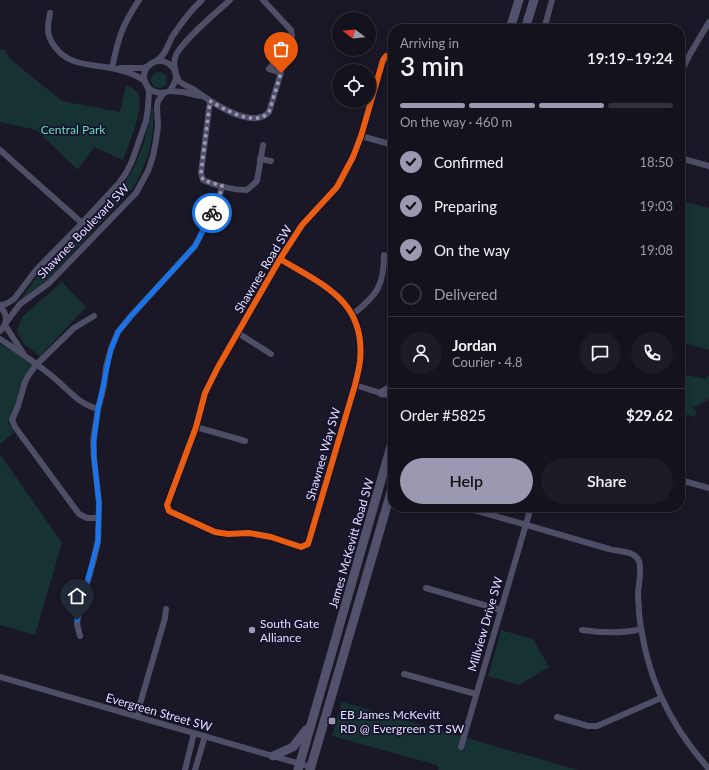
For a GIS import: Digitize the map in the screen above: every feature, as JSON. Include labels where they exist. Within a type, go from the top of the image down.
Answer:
[{"type":"main road","points":[[512,24],[519,0]]},
{"type":"main road","points":[[527,24],[534,0]]},
{"type":"main road","points":[[382,393],[388,390]]},
{"type":"main road","name":"James McKevitt Road SW","points":[[299,767],[388,456]]},
{"type":"main road","name":"James McKevitt Road SW","points":[[311,769],[388,502]]},
{"type":"main road","points":[[273,756],[293,747],[312,722]]},
{"type":"street","points":[[112,68],[120,34],[125,22],[139,0]]},
{"type":"street","points":[[112,68],[138,68],[148,66],[160,59],[184,20],[202,0]]},
{"type":"street","points":[[170,91],[175,82],[174,64],[180,47],[230,0]]},
{"type":"street","points":[[154,62],[159,60],[169,63],[180,81],[210,101],[231,112],[254,118],[266,115],[269,112],[292,36],[291,30],[263,0]]},
{"type":"street","points":[[545,24],[552,0]]},
{"type":"street","points":[[50,13],[48,28],[52,44],[64,57],[71,61],[112,68],[138,76],[152,91],[156,93],[163,94],[170,91],[183,92],[204,97]]},
{"type":"street","points":[[685,63],[709,22]]},
{"type":"street","points":[[281,73],[268,69],[289,44]]},
{"type":"street","name":"Shawnee Road SW","points":[[168,508],[167,505],[196,427],[205,393],[218,367],[280,259],[302,225],[337,187],[353,158],[361,136],[383,60],[386,56],[388,57]]},
{"type":"street","points":[[145,82],[144,73],[148,66]]},
{"type":"street","name":"Shawnee Boulevard SW","points":[[0,306],[14,299],[36,270],[119,183],[132,161],[148,108],[149,91],[145,82]]},
{"type":"street","name":"Shawnee Boulevard SW","points":[[0,330],[20,304],[50,283],[136,193],[148,171],[153,156],[158,126],[158,101],[163,94]]},
{"type":"street","points":[[210,101],[201,173],[203,180],[239,190],[247,190],[256,181],[263,145]]},
{"type":"street","points":[[361,136],[388,144]]},
{"type":"street","points":[[0,150],[82,223]]},
{"type":"street","points":[[260,159],[271,161]]},
{"type":"street","points":[[685,159],[709,166]]},
{"type":"street","points":[[80,636],[77,620],[98,541],[99,503],[94,458],[94,441],[98,409],[111,349],[118,332],[131,316],[195,246],[219,198],[222,186]]},
{"type":"street","points":[[353,314],[368,302],[382,282],[384,255]]},
{"type":"street","name":"Shawnee Way SW","points":[[168,508],[169,511],[180,517],[215,532],[228,534],[249,533],[272,537],[301,546],[308,544],[355,385],[360,361],[360,338],[353,314],[341,298],[328,288],[280,259]]},
{"type":"street","points":[[0,306],[5,313],[5,324],[25,356]]},
{"type":"street","points":[[94,316],[74,328],[36,364],[25,382],[13,417],[13,422],[79,514],[87,518],[98,518]]},
{"type":"street","points":[[238,333],[271,354]]},
{"type":"street","points":[[0,339],[53,377],[80,402],[98,409]]},
{"type":"street","points":[[355,385],[388,395]]},
{"type":"street","points":[[196,427],[245,441]]},
{"type":"street","points":[[685,481],[709,488]]},
{"type":"street","points":[[481,512],[615,551],[630,553],[634,556],[639,562],[640,567],[638,600],[641,629],[649,666],[661,698],[682,736],[709,770]]},
{"type":"street","name":"Millview Drive SW","points":[[461,747],[530,512]]},
{"type":"street","points":[[426,588],[501,610]]},
{"type":"street","points":[[138,717],[140,704],[165,618],[166,609]]},
{"type":"street","points":[[582,630],[609,633],[641,629]]},
{"type":"street","points":[[404,674],[476,694]]},
{"type":"street","name":"Evergreen Street SW","points":[[0,678],[205,736],[273,756],[299,767],[311,769]]},
{"type":"street","points":[[557,717],[588,726],[597,726],[661,698]]},
{"type":"street","points":[[185,770],[194,733]]},
{"type":"street","points":[[195,770],[205,736]]},
{"type":"green space","name":"Central Park","points":[[0,49],[5,50],[10,59],[62,101],[120,112],[126,85],[135,90],[140,101],[138,118],[123,160],[94,147],[78,170],[36,130],[0,122]]},
{"type":"green space","points":[[159,72],[165,74],[167,80],[165,86],[159,88],[153,86],[151,80],[153,74]]},
{"type":"green space","points":[[152,108],[152,139],[143,169],[133,188],[47,280],[22,298],[39,273],[125,183],[135,166],[142,147]]},
{"type":"green space","points":[[685,201],[709,208],[709,350],[685,343]]},
{"type":"green space","points":[[62,282],[86,307],[40,356],[23,343],[17,331],[22,317]]},
{"type":"green space","points":[[0,344],[34,363],[8,422],[14,433],[0,444]]},
{"type":"green space","points":[[685,372],[686,375],[705,379],[706,376],[709,377],[709,399],[696,407],[693,406],[696,411],[695,417],[685,414]]},
{"type":"green space","points":[[0,454],[62,543],[35,635],[0,625]]},
{"type":"green space","points":[[501,630],[533,639],[549,667],[519,685],[488,676]]},
{"type":"green space","points":[[342,702],[578,770],[438,770],[439,768],[437,765],[332,736]]},
{"type":"cycle path","points":[[280,259],[302,225],[337,187],[353,157],[361,136],[383,60],[386,56],[388,57]]},
{"type":"cycle path","points":[[280,259],[311,277],[338,297],[349,309],[356,323],[360,340],[360,361],[355,385],[308,544],[301,547],[271,537],[249,533],[228,534],[215,532],[169,511],[167,505],[196,427],[205,393],[218,367],[280,259]]},
{"type":"way so far","points":[[212,213],[219,198],[222,186],[203,180],[201,173],[210,101],[231,112],[243,116],[254,118],[266,115],[269,112],[281,73]]},
{"type":"place","name":"South Gate Alliance","points":[[252,630]]},
{"type":"place","name":"EB James McKevitt RD @ Evergreen ST SW","points":[[332,721]]},
{"type":"route","points":[[77,620],[98,541],[99,503],[94,458],[94,441],[98,409],[111,349],[118,332],[131,316],[195,246],[212,213]]}]
